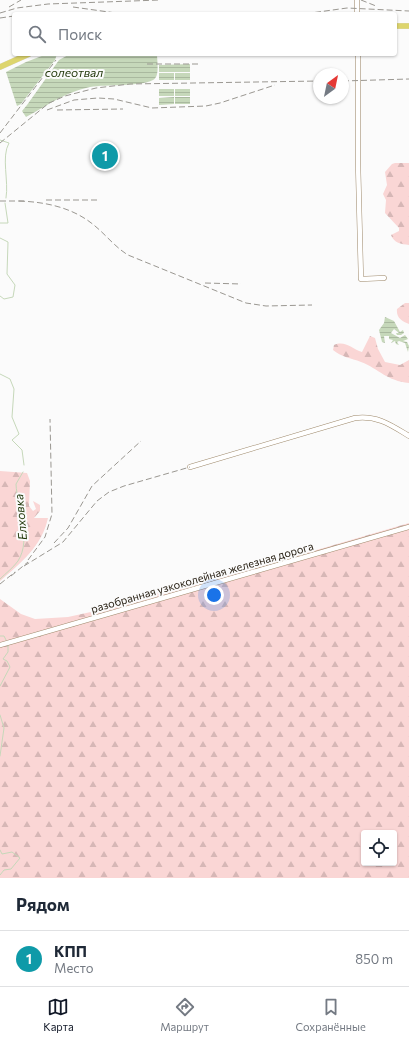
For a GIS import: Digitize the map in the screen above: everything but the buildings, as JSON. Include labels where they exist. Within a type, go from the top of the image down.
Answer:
[{"type":"main road","points":[[397,26],[409,26]]},
{"type":"main road","points":[[0,67],[25,56]]},
{"type":"street","points":[[357,12],[358,0]]},
{"type":"street","points":[[358,56],[358,163],[361,279],[384,278]]},
{"type":"street","points":[[190,466],[360,417],[381,420],[409,436]]},
{"type":"street","name":"разобранная узкоколейная железная дорога","points":[[2,645],[409,527]]},
{"type":"green space","points":[[409,163],[409,245],[398,243],[392,238],[391,235],[399,231],[399,228],[385,213],[386,200],[383,194],[387,185],[385,172],[392,164]]},
{"type":"green space","points":[[405,303],[409,303],[409,324],[400,319],[397,315],[397,309]]},
{"type":"green space","points":[[370,336],[375,338],[378,349],[385,362],[400,365],[409,360],[409,383],[395,380],[367,365],[343,356],[333,350],[334,345],[345,344],[362,352]]},
{"type":"green space","points":[[0,471],[27,473],[30,481],[29,506],[33,511],[36,509],[33,501],[40,505],[40,511],[34,518],[48,518],[41,537],[30,553],[16,568],[0,581]]},
{"type":"green space","points":[[409,523],[409,878],[0,878],[0,599],[21,614],[35,619],[68,617],[118,606],[188,581],[255,568]]},
{"type":"water","name":"солеотвал","points":[[42,56],[56,56],[55,60],[21,104],[17,106],[6,72]]},
{"type":"water","name":"солеотвал","points":[[66,56],[157,56],[158,68],[157,76],[153,80],[140,84],[90,87],[64,96],[26,117],[22,111],[59,60]]},
{"type":"water","points":[[190,64],[190,72],[159,72],[159,65]]},
{"type":"water","points":[[159,73],[174,73],[174,80],[159,80]]},
{"type":"water","points":[[175,73],[190,73],[190,80],[175,80]]},
{"type":"water","points":[[159,89],[174,89],[174,96],[159,96]]},
{"type":"water","points":[[175,89],[190,89],[190,96],[175,96]]},
{"type":"water","points":[[174,97],[174,104],[159,105],[159,98]]},
{"type":"water","points":[[175,97],[190,97],[190,104],[175,104]]},
{"type":"water","points":[[385,317],[394,321],[400,332],[403,330],[404,333],[401,335],[397,335],[396,333],[399,333],[394,329],[391,333],[400,338],[405,335],[408,339],[403,341],[407,342],[409,346],[408,352],[405,343],[399,341],[397,342],[399,345],[396,344],[395,341],[391,343],[393,340],[389,339],[389,336],[384,336],[385,343],[382,342],[379,330],[384,323]]},
{"type":"waterway","name":"Елховка","points":[[0,140],[9,143],[5,162],[7,184],[6,198]]},
{"type":"waterway","name":"Елховка","points":[[0,223],[8,223],[5,203]]},
{"type":"waterway","name":"Елховка","points":[[0,238],[8,242],[7,274],[15,285],[13,297],[4,299],[0,296]]},
{"type":"waterway","name":"Елховка","points":[[0,374],[10,379],[14,389],[12,417],[19,434],[12,440],[22,450],[24,465]]},
{"type":"waterway","name":"Елховка","points":[[0,579],[16,564],[22,552],[24,543],[23,523],[16,484],[23,472]]},
{"type":"waterway","name":"Елховка","points":[[0,636],[4,636],[6,640]]},
{"type":"waterway","name":"Елховка","points":[[0,686],[10,667],[7,661],[3,659],[8,652],[8,645]]},
{"type":"waterway","name":"Елховка","points":[[0,715],[4,728],[0,756]]},
{"type":"waterway","name":"Елховка","points":[[0,850],[2,854],[12,852],[20,858],[11,869],[4,870],[0,875]]},
{"type":"railway","points":[[9,7],[21,0]]},
{"type":"railway","points":[[0,13],[17,8],[48,4],[160,0]]},
{"type":"railway","points":[[361,0],[376,6]]},
{"type":"railway","points":[[73,7],[109,12]]},
{"type":"railway","points":[[318,12],[347,8],[409,11]]},
{"type":"railway","points":[[0,18],[12,16]]},
{"type":"railway","points":[[0,133],[56,60]]},
{"type":"railway","points":[[147,64],[199,64]]},
{"type":"railway","points":[[349,81],[409,79]]},
{"type":"railway","points":[[0,143],[49,103],[65,96],[96,88],[130,84],[313,81]]},
{"type":"railway","points":[[47,110],[74,100],[98,98],[114,99],[152,108],[206,106],[220,103],[275,85]]},
{"type":"railway","points":[[57,110],[123,109]]},
{"type":"railway","points":[[46,200],[98,200]]},
{"type":"railway","points":[[0,201],[24,201]]},
{"type":"railway","points":[[19,201],[40,203],[69,210],[87,220],[128,255],[246,303],[266,306],[312,305]]},
{"type":"railway","points":[[205,283],[241,284]]},
{"type":"railway","points":[[28,560],[45,537],[52,514],[50,419]]},
{"type":"railway","points":[[54,543],[68,528],[92,486],[141,441]]},
{"type":"railway","points":[[24,566],[63,542],[97,501],[109,492],[124,486],[190,467]]},
{"type":"railway","points":[[11,576],[28,562]]},
{"type":"railway","points":[[0,584],[15,572]]},
{"type":"place","name":"КПП","points":[[105,156]]}]
